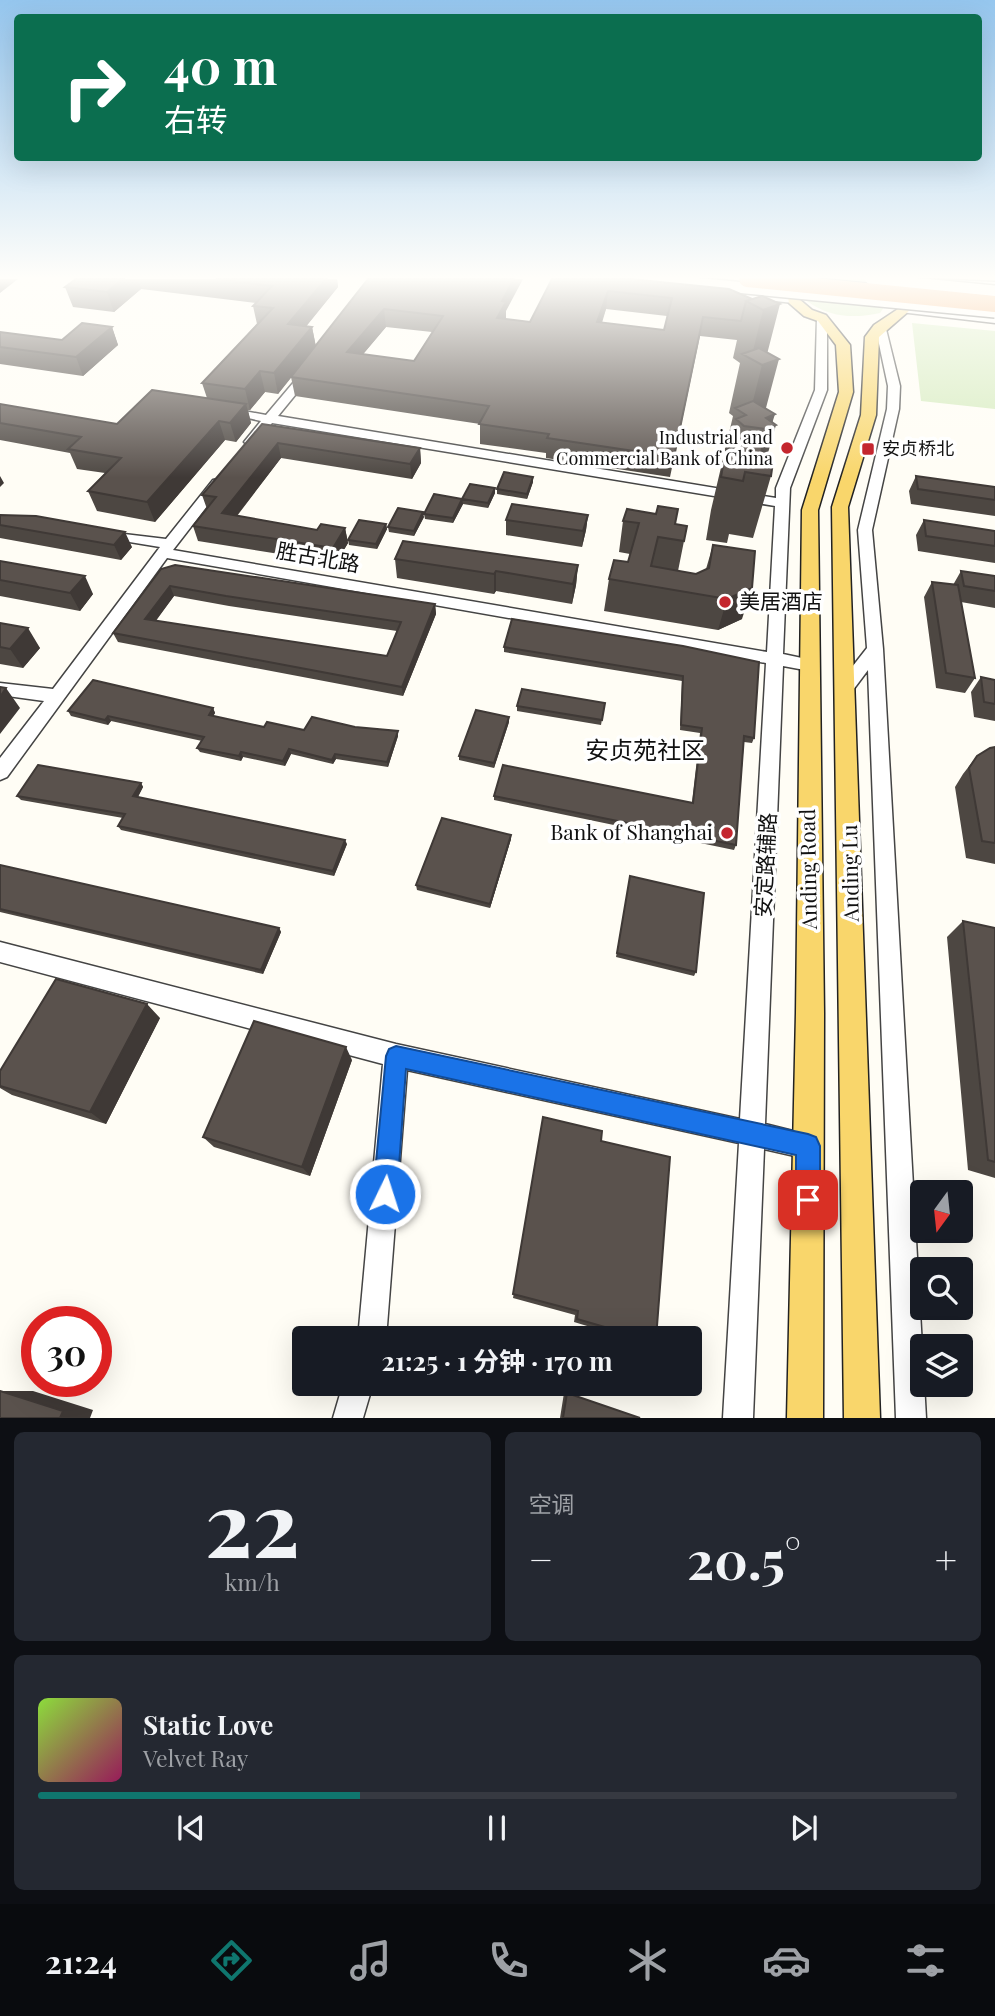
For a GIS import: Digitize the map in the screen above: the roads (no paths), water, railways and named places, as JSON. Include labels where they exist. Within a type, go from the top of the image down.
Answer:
[{"type":"main road","name":"Anding Road","points":[[805,1418],[810,510],[846,392],[843,345]]},
{"type":"main road","name":"Anding Lu","points":[[862,1418],[847,685],[840,507],[871,402],[869,357],[872,345]]},
{"type":"street","name":"安定路辅路","points":[[738,1418],[783,503],[789,469],[821,390],[825,345]]},
{"type":"street","points":[[882,345],[894,386],[893,409],[864,530],[875,649],[911,1418]]},
{"type":"street","points":[[244,450],[314,364]]},
{"type":"street","points":[[214,410],[577,472],[783,503]]},
{"type":"street","points":[[0,772],[166,549],[228,471]]},
{"type":"street","name":"胜古北路","points":[[89,532],[166,549],[810,665]]},
{"type":"street","points":[[847,685],[875,649]]},
{"type":"street","points":[[0,689],[57,696]]},
{"type":"street","points":[[0,952],[396,1056],[808,1146]]},
{"type":"street","points":[[373,1326],[396,1056]]},
{"type":"street","points":[[348,1418],[354,1396]]},
{"type":"place","name":"Industrial and Commercial Bank of China","points":[[787,448]]},
{"type":"place","name":"安贞桥北","points":[[868,449]]},
{"type":"place","name":"美居酒店","points":[[725,602]]},
{"type":"place","name":"Bank of Shanghai","points":[[727,833]]},
{"type":"district","name":"安贞苑社区","points":[[645,751]]}]
